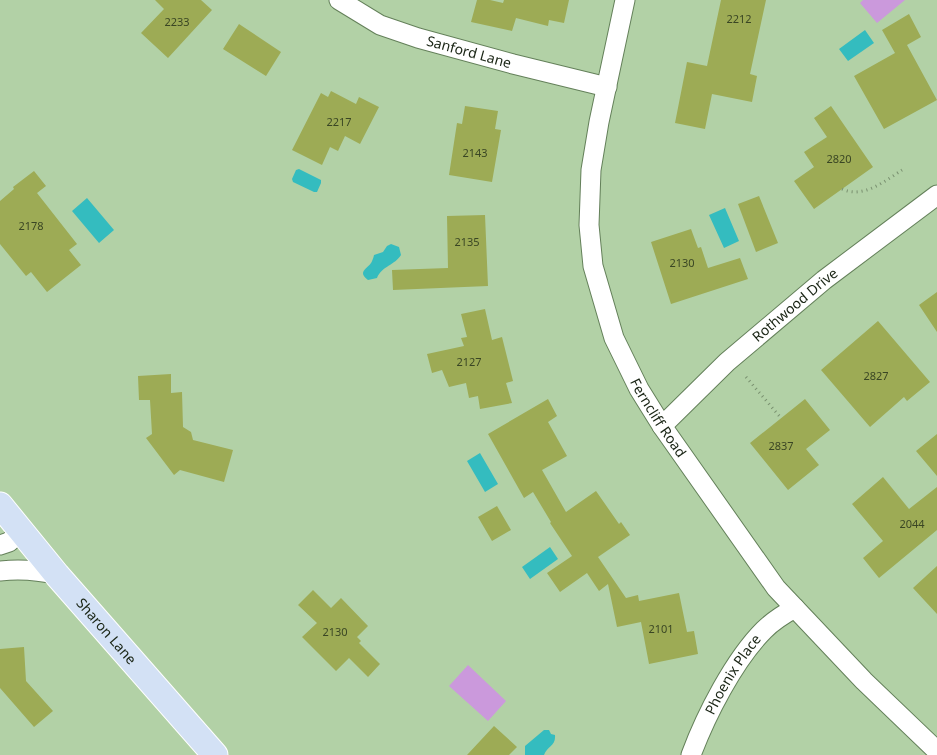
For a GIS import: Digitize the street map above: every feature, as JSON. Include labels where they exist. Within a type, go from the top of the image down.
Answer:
[{"type":"main road","name":"Sharon Lane","points":[[0,505],[57,576],[214,755]]},
{"type":"street","name":"Sanford Lane","points":[[339,0],[380,25],[418,38],[607,87]]},
{"type":"street","name":"Ferncliff Road","points":[[625,0],[591,170],[589,225],[593,266],[606,313],[622,357],[662,426],[776,588],[864,681],[937,751]]},
{"type":"street","name":"Rothwood Drive","points":[[662,426],[727,362],[824,280],[937,195]]},
{"type":"street","points":[[0,545],[9,542],[21,531]]},
{"type":"street","points":[[0,571],[18,569],[42,571],[57,576]]},
{"type":"street","name":"Phoenix Place","points":[[691,755],[697,738],[717,698],[752,643],[765,628],[795,608]]},
{"type":"path","points":[[842,189],[850,193],[865,191],[902,170]]},
{"type":"path","points":[[746,377],[781,418]]},
{"type":"shaded area","points":[[863,0],[905,0],[877,23],[860,3]]},
{"type":"shaded area","points":[[468,665],[506,701],[488,721],[449,686]]},
{"type":"water","points":[[865,30],[874,43],[848,61],[839,49]]},
{"type":"water","points":[[299,169],[321,180],[317,192],[293,182],[292,179],[296,170]]},
{"type":"water","points":[[87,198],[114,230],[99,243],[72,211]]},
{"type":"water","points":[[725,208],[739,241],[724,248],[709,215]]},
{"type":"water","points":[[391,244],[399,247],[401,255],[382,271],[377,278],[368,280],[363,273],[374,255],[383,252]]},
{"type":"water","points":[[480,453],[498,484],[485,492],[467,461]]},
{"type":"water","points":[[550,547],[558,559],[530,579],[522,567]]},
{"type":"water","points":[[544,730],[549,730],[551,734],[555,735],[553,744],[544,755],[525,755],[525,746]]},
{"type":"building","points":[[155,0],[201,0],[212,10],[168,58],[141,33],[164,9]]},
{"type":"building","points":[[477,0],[503,3],[504,0],[569,0],[564,23],[549,20],[548,26],[516,18],[512,31],[471,22]]},
{"type":"building","points":[[721,0],[766,0],[750,74],[757,76],[752,102],[712,94],[705,129],[675,123],[687,62],[707,66]]},
{"type":"building","points":[[909,14],[921,37],[907,45],[937,100],[884,129],[854,76],[895,53],[882,30]]},
{"type":"building","points":[[239,24],[281,52],[266,76],[223,49]]},
{"type":"building","points":[[331,91],[356,104],[359,97],[379,107],[360,144],[345,136],[338,151],[330,147],[322,165],[292,150],[321,93],[328,97]]},
{"type":"building","points":[[465,106],[498,111],[495,129],[501,130],[492,182],[449,175],[457,123],[462,124]]},
{"type":"building","points":[[831,106],[873,167],[814,209],[794,181],[814,167],[804,152],[827,137],[814,118]]},
{"type":"building","points":[[34,171],[46,186],[37,193],[77,244],[69,250],[81,265],[47,292],[31,272],[26,276],[0,244],[0,201],[14,189],[13,187]]},
{"type":"building","points":[[759,196],[778,243],[756,252],[738,204]]},
{"type":"building","points":[[485,215],[488,286],[393,290],[392,270],[448,268],[447,216]]},
{"type":"building","points":[[691,229],[698,248],[701,247],[708,268],[740,258],[748,279],[671,304],[651,242]]},
{"type":"building","points":[[937,292],[937,332],[919,305]]},
{"type":"building","points":[[485,309],[492,340],[502,337],[513,381],[506,383],[512,403],[480,409],[478,396],[469,398],[466,383],[449,387],[442,370],[432,373],[427,354],[464,346],[461,338],[467,337],[461,314]]},
{"type":"building","points":[[878,321],[930,382],[907,401],[904,397],[870,427],[821,370]]},
{"type":"building","points":[[171,374],[171,393],[182,392],[183,427],[191,432],[193,440],[233,450],[224,482],[180,470],[174,475],[146,438],[152,434],[150,400],[139,400],[138,376]]},
{"type":"building","points":[[548,399],[557,416],[548,422],[567,456],[542,470],[566,512],[596,491],[619,524],[621,522],[630,535],[598,557],[626,598],[638,595],[639,601],[679,593],[687,632],[694,631],[698,654],[649,664],[641,622],[617,627],[608,584],[599,591],[587,573],[560,592],[547,573],[572,556],[550,523],[533,492],[524,498],[488,434]]},
{"type":"building","points":[[805,399],[830,430],[806,449],[819,465],[788,490],[750,443]]},
{"type":"building","points":[[937,434],[937,476],[916,451]]},
{"type":"building","points":[[883,477],[909,509],[937,487],[937,530],[879,578],[863,558],[883,541],[852,504]]},
{"type":"building","points":[[497,506],[511,530],[492,541],[478,517]]},
{"type":"building","points":[[937,566],[937,614],[913,588]]},
{"type":"building","points":[[313,590],[331,608],[341,598],[368,626],[357,637],[361,641],[359,643],[380,664],[368,677],[349,658],[336,671],[302,637],[317,623],[298,605]]},
{"type":"building","points":[[24,647],[26,681],[53,711],[34,727],[0,688],[0,649]]},
{"type":"building","points":[[494,726],[517,747],[509,755],[467,755]]}]
